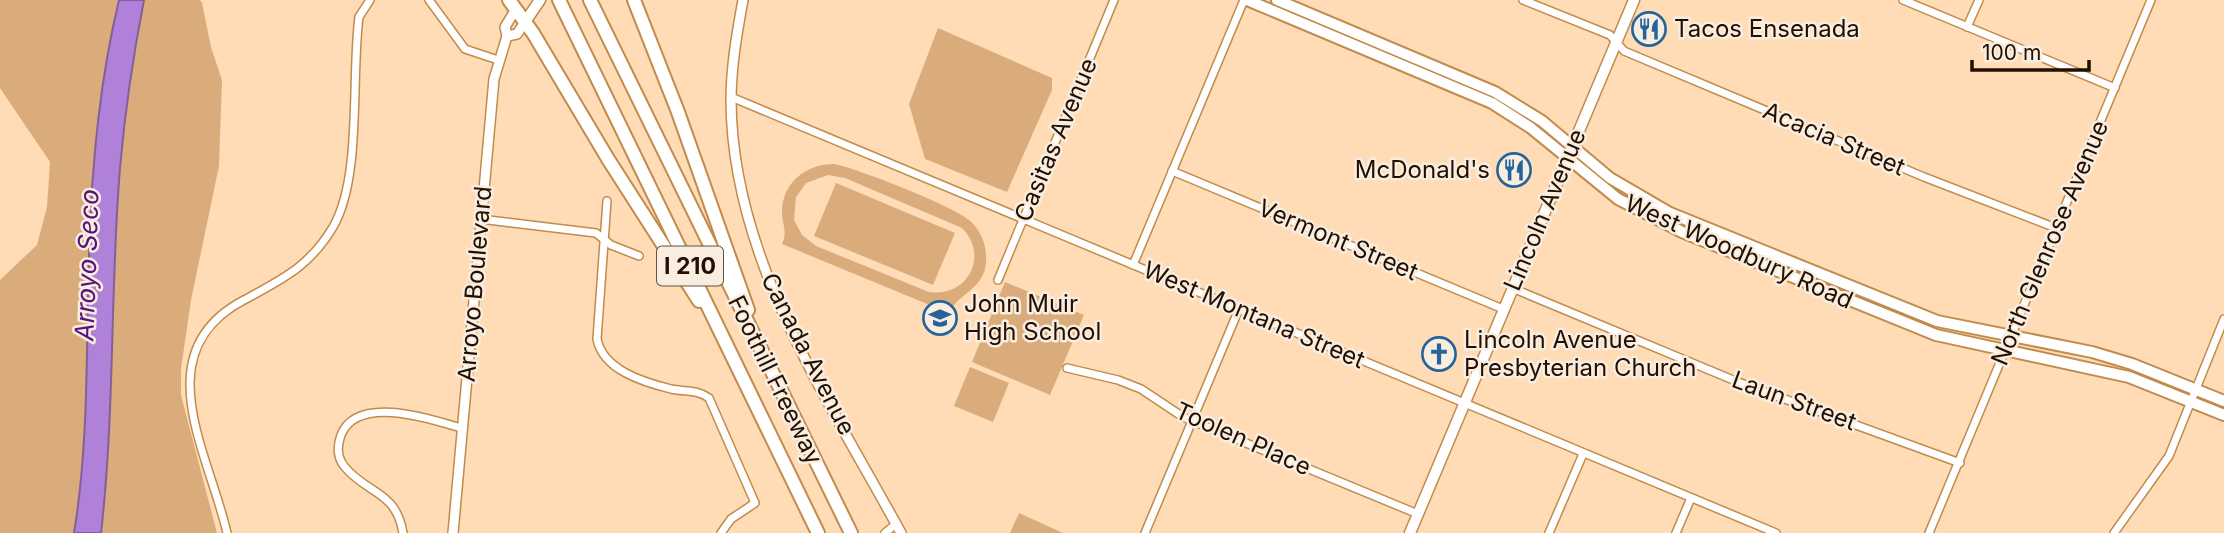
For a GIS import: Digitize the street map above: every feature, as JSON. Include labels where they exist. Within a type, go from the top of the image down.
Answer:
[{"type":"highway","name":"Foothill Freeway","points":[[559,0],[818,533]]},
{"type":"highway","name":"Foothill Freeway","points":[[590,0],[850,532]]},
{"type":"highway","points":[[634,0],[678,112],[765,360]]},
{"type":"highway","points":[[516,3],[608,159],[733,354]]},
{"type":"main road","points":[[527,19],[540,0]]},
{"type":"main road","name":"West Woodbury Road","points":[[1245,0],[1284,5],[1495,92],[1542,121],[1610,178],[1665,211],[1913,313],[1959,328],[2092,352],[2224,401]]},
{"type":"main road","name":"Lincoln Avenue","points":[[1410,533],[1634,0]]},
{"type":"main road","name":"West Woodbury Road","points":[[1284,5],[1492,103],[1531,128],[1618,199],[1660,222],[1917,329],[2005,352],[2080,364],[2129,377],[2224,415]]},
{"type":"street","points":[[227,533],[188,393],[192,358],[216,321],[235,304],[312,260],[335,225],[350,164],[359,17],[370,0]]},
{"type":"street","points":[[429,0],[465,49],[498,60]]},
{"type":"street","name":"Canada Avenue","points":[[743,0],[731,97],[742,186],[768,279],[784,314],[899,528]]},
{"type":"street","name":"Casitas Avenue","points":[[998,280],[1114,0]]},
{"type":"street","points":[[1133,265],[1245,0]]},
{"type":"street","name":"Acacia Street","points":[[1523,0],[1610,35],[1624,51],[1882,160],[2056,228]]},
{"type":"street","points":[[1902,0],[2115,88]]},
{"type":"street","points":[[1968,27],[1979,0]]},
{"type":"street","name":"North Glenrose Avenue","points":[[1929,533],[2151,0]]},
{"type":"street","name":"Arroyo Boulevard","points":[[453,533],[480,219],[498,60],[507,36],[505,27],[516,3]]},
{"type":"street","points":[[507,36],[517,34],[527,19]]},
{"type":"street","name":"West Montana Street","points":[[731,97],[1776,533]]},
{"type":"street","name":"Vermont Street","points":[[1172,171],[1503,309]]},
{"type":"street","points":[[607,201],[597,339],[600,353],[613,366],[660,385],[701,392],[709,398],[755,503],[731,519],[721,533]]},
{"type":"street","points":[[480,219],[596,233],[611,245],[639,256]]},
{"type":"street","name":"Laun Street","points":[[1512,288],[1738,382],[1960,463]]},
{"type":"street","points":[[1146,533],[1239,309]]},
{"type":"street","points":[[2113,533],[2169,456],[2224,319]]},
{"type":"street","name":"Toolen Place","points":[[1067,368],[1118,380],[1141,389],[1193,420],[1418,514]]},
{"type":"street","points":[[403,533],[398,513],[391,503],[352,475],[339,458],[338,449],[343,431],[355,419],[377,413],[408,414],[461,428]]},
{"type":"street","points":[[1549,533],[1583,454]]},
{"type":"street","points":[[1676,533],[1691,498]]},
{"type":"street","points":[[885,533],[899,528]]},
{"type":"shaded area","points":[[0,0],[200,0],[202,3],[211,47],[222,80],[219,166],[191,300],[181,369],[181,395],[217,533],[0,533],[0,280],[37,245],[47,207],[50,162],[0,88]]},
{"type":"shaded area","name":"Arroyo Seco","points":[[119,0],[144,0],[120,168],[105,488],[101,533],[74,533],[85,430],[94,160],[106,63]]},
{"type":"shaded area","points":[[938,28],[1052,78],[1052,90],[1007,192],[925,159],[909,104]]},
{"type":"shaded area","points":[[834,164],[882,180],[945,206],[969,220],[978,230],[985,249],[985,269],[978,283],[949,313],[782,244],[785,232],[782,212],[786,192],[806,171]],"holes":[[[828,175],[845,178],[962,228],[974,251],[974,262],[964,282],[942,292],[929,292],[816,246],[802,235],[794,220],[796,197],[806,183]]]},
{"type":"shaded area","points":[[836,183],[955,233],[933,285],[814,236]]},
{"type":"shaded area","points":[[1005,282],[1084,315],[1050,395],[972,362]]},
{"type":"shaded area","points":[[970,367],[1009,383],[993,422],[954,406]]},
{"type":"shaded area","points":[[1019,513],[1063,533],[1010,533]]},
{"type":"place","name":"Tacos Ensenada","points":[[1649,29]]},
{"type":"place","name":"McDonald's","points":[[1514,170]]},
{"type":"place","name":"John Muir High School","points":[[940,318]]},
{"type":"place","name":"Lincoln Avenue Presbyterian Church","points":[[1439,354]]}]
